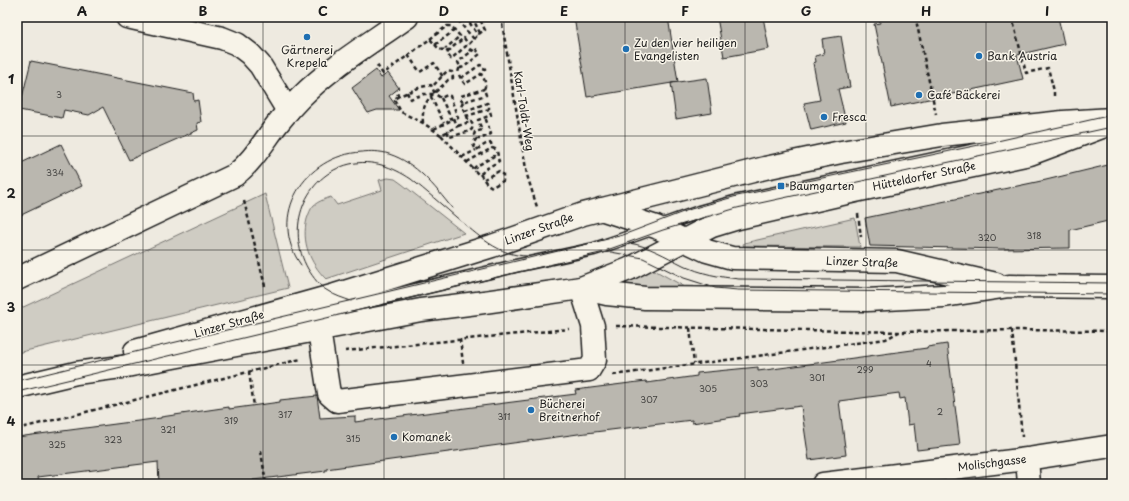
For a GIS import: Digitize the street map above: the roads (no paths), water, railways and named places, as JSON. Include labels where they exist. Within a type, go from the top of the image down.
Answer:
[{"type":"main road","points":[[127,17],[222,38],[237,44],[250,54],[260,65],[288,111]]},
{"type":"main road","points":[[17,279],[235,174],[252,159],[288,111],[301,97],[326,76],[407,17]]},
{"type":"main road","points":[[601,209],[765,168],[841,152],[942,135],[1056,123],[1112,121]]},
{"type":"main road","name":"Hütteldorfer Straße","points":[[581,288],[629,269],[712,226],[738,218],[855,191],[1030,154],[1112,121]]},
{"type":"main road","name":"Linzer Straße","points":[[76,373],[119,356],[350,290],[492,246],[601,209],[656,228],[707,251],[732,258],[897,261],[1009,286]]},
{"type":"main road","name":"Linzer Straße","points":[[17,387],[76,373],[121,367],[421,310],[581,288],[607,294],[645,298],[867,300],[944,296],[1009,286],[1112,287]]},
{"type":"main road","points":[[319,330],[329,394],[337,401],[589,370],[595,360],[593,326],[581,288]]},
{"type":"main road","name":"Molischgasse","points":[[823,484],[1112,446]]},
{"type":"main road","points":[[1027,458],[1029,484]]},
{"type":"lane","points":[[76,373],[493,271],[594,249],[699,212],[738,201],[1112,121]]},
{"type":"tram line","points":[[17,381],[596,242],[623,235],[691,209],[737,196],[993,142],[1112,115]]},
{"type":"tram line","points":[[607,250],[663,230],[737,208],[1112,127]]},
{"type":"tram line","points":[[301,265],[291,246],[288,227],[290,209],[297,191],[308,176],[324,164],[342,156],[362,152],[375,152],[386,153],[399,158],[408,163],[424,176],[452,208]]},
{"type":"tram line","points":[[351,301],[331,293],[317,282],[308,269],[301,253],[298,237],[299,221],[303,206],[310,192],[321,179],[334,170],[350,164],[374,163],[397,171],[411,179],[472,231],[489,243],[507,252],[528,256]]},
{"type":"tram line","points":[[629,243],[650,249],[697,271],[739,279],[1112,283]]},
{"type":"tram line","points":[[17,392],[523,271],[600,253],[611,252],[643,258],[684,278],[715,288],[738,290],[1112,294]]},
{"type":"place","name":"Gärtnerei Krepela","points":[[307,37]]},
{"type":"place","name":"Zu den vier heiligen Evangelisten","points":[[626,49]]},
{"type":"place","name":"Bank Austria","points":[[979,56]]},
{"type":"place","name":"Café Bäckerei","points":[[919,95]]},
{"type":"place","name":"Fresca","points":[[824,117]]},
{"type":"place","name":"Baumgarten","points":[[781,186]]},
{"type":"place","name":"Bücherei Breitnerhof","points":[[531,410]]},
{"type":"place","name":"Komanek","points":[[394,437]]}]
